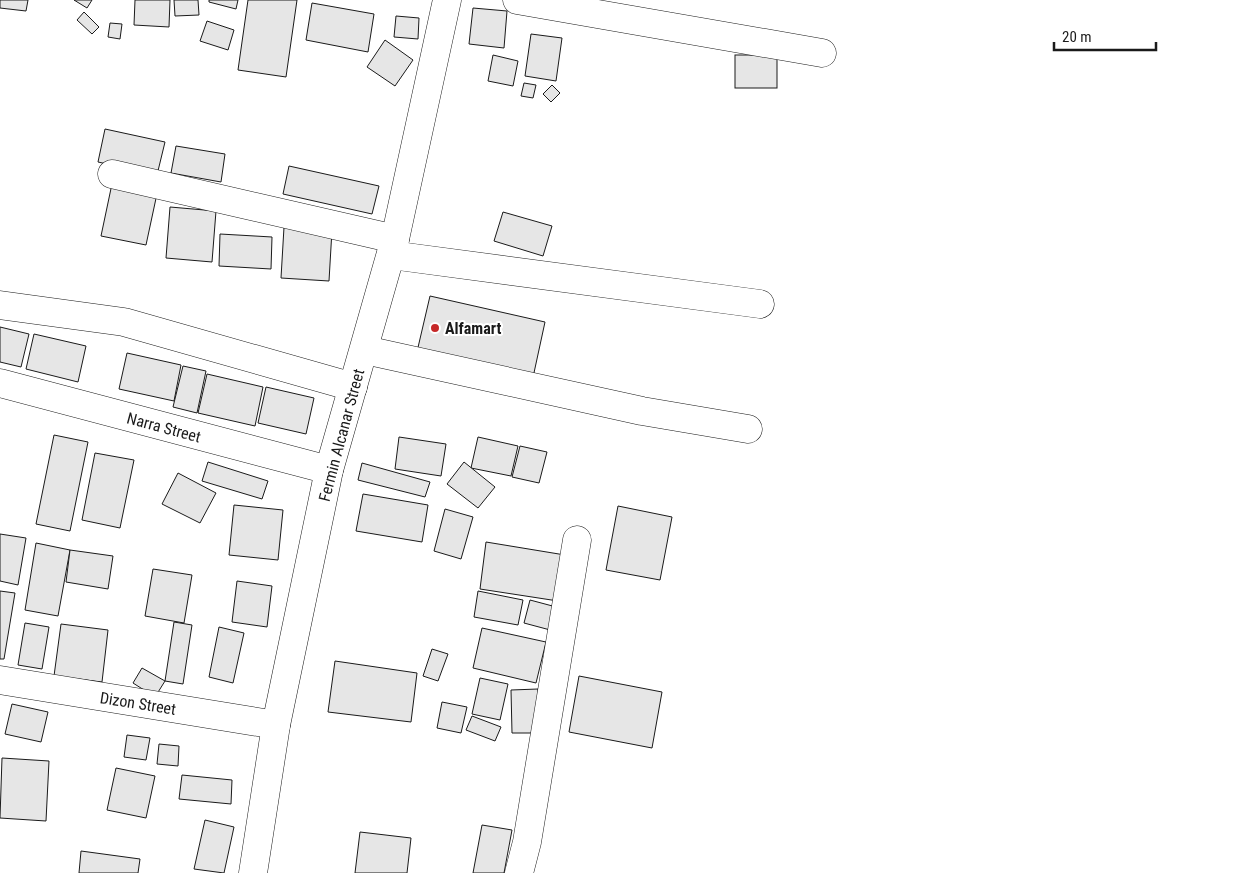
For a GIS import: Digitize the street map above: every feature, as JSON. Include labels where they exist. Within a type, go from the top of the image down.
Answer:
[{"type":"street","name":"Fermin Alcanar Street","points":[[253,873],[276,725],[329,470],[393,247],[447,0]]},
{"type":"street","points":[[517,0],[822,53]]},
{"type":"street","points":[[112,174],[393,247],[760,304]]},
{"type":"street","points":[[0,305],[124,322],[353,386]]},
{"type":"street","points":[[365,350],[642,411],[748,429]]},
{"type":"street","name":"Narra Street","points":[[0,383],[329,470]]},
{"type":"street","points":[[519,873],[527,842],[577,540]]},
{"type":"street","name":"Dizon Street","points":[[0,680],[276,725]]},
{"type":"building","points":[[0,0],[28,0],[26,11],[0,8]]},
{"type":"building","points":[[74,0],[92,0],[87,8]]},
{"type":"building","points":[[135,0],[170,0],[169,27],[134,25]]},
{"type":"building","points":[[174,0],[198,0],[199,15],[175,16]]},
{"type":"building","points":[[209,0],[238,0],[236,9],[209,2]]},
{"type":"building","points":[[248,0],[297,0],[286,77],[238,70]]},
{"type":"building","points":[[312,3],[374,14],[368,52],[306,40]]},
{"type":"building","points":[[473,8],[507,11],[504,48],[469,44]]},
{"type":"building","points":[[84,12],[99,27],[92,34],[77,20]]},
{"type":"building","points":[[396,16],[419,18],[418,39],[394,37]]},
{"type":"building","points":[[207,21],[234,30],[228,50],[200,41]]},
{"type":"building","points":[[110,23],[122,24],[120,39],[108,37]]},
{"type":"building","points":[[531,34],[562,38],[556,81],[525,76]]},
{"type":"building","points":[[385,40],[413,60],[395,86],[367,67]]},
{"type":"building","points":[[493,55],[518,61],[513,86],[488,81]]},
{"type":"building","points":[[735,55],[777,55],[777,88],[735,88]]},
{"type":"building","points":[[524,83],[536,85],[533,98],[521,96]]},
{"type":"building","points":[[552,85],[560,93],[551,102],[543,94]]},
{"type":"building","points":[[105,129],[165,142],[157,175],[98,162]]},
{"type":"building","points":[[176,146],[225,154],[221,182],[171,173]]},
{"type":"building","points":[[289,166],[379,186],[372,214],[283,194]]},
{"type":"building","points":[[113,179],[158,189],[146,245],[101,236]]},
{"type":"building","points":[[170,207],[216,211],[212,262],[166,258]]},
{"type":"building","points":[[503,212],[552,226],[543,256],[494,241]]},
{"type":"building","points":[[284,227],[332,230],[329,281],[281,278]]},
{"type":"building","points":[[220,234],[272,237],[271,269],[219,266]]},
{"type":"building","points":[[430,296],[545,322],[532,382],[416,356]]},
{"type":"building","points":[[0,327],[29,334],[21,367],[0,362]]},
{"type":"building","points":[[34,334],[86,346],[78,382],[26,369]]},
{"type":"building","points":[[127,353],[181,365],[174,401],[119,389]]},
{"type":"building","points":[[183,366],[206,371],[197,413],[173,407]]},
{"type":"building","points":[[207,374],[263,387],[255,426],[198,413]]},
{"type":"building","points":[[266,387],[314,398],[306,434],[258,423]]},
{"type":"building","points":[[54,435],[88,442],[70,531],[36,524]]},
{"type":"building","points":[[399,437],[446,444],[441,476],[395,469]]},
{"type":"building","points":[[478,437],[518,446],[511,476],[471,468]]},
{"type":"building","points":[[520,446],[547,452],[539,483],[512,477]]},
{"type":"building","points":[[95,453],[134,460],[120,528],[82,520]]},
{"type":"building","points":[[208,462],[268,481],[262,499],[202,481]]},
{"type":"building","points":[[464,462],[495,487],[478,508],[447,484]]},
{"type":"building","points":[[362,463],[430,482],[425,497],[358,480]]},
{"type":"building","points":[[178,473],[216,493],[200,523],[162,504]]},
{"type":"building","points":[[363,494],[428,505],[422,542],[356,531]]},
{"type":"building","points":[[234,505],[283,510],[278,560],[229,555]]},
{"type":"building","points":[[618,506],[672,517],[660,580],[606,570]]},
{"type":"building","points":[[445,509],[473,517],[461,559],[434,551]]},
{"type":"building","points":[[0,534],[26,538],[18,585],[0,581]]},
{"type":"building","points":[[486,542],[565,555],[558,601],[480,589]]},
{"type":"building","points":[[36,543],[70,550],[58,616],[25,610]]},
{"type":"building","points":[[70,550],[113,556],[108,589],[66,582]]},
{"type":"building","points":[[153,569],[192,575],[184,623],[145,616]]},
{"type":"building","points":[[237,581],[272,586],[267,627],[232,622]]},
{"type":"building","points":[[0,591],[15,593],[4,659],[0,659]]},
{"type":"building","points":[[478,591],[523,600],[518,625],[474,617]]},
{"type":"building","points":[[530,600],[560,608],[554,631],[524,623]]},
{"type":"building","points":[[174,622],[192,625],[183,684],[165,681]]},
{"type":"building","points":[[25,623],[49,627],[42,669],[18,665]]},
{"type":"building","points":[[61,624],[108,630],[102,682],[54,676]]},
{"type":"building","points":[[219,627],[244,633],[233,683],[209,677]]},
{"type":"building","points":[[482,628],[546,642],[536,683],[473,668]]},
{"type":"building","points":[[432,649],[448,654],[438,681],[423,676]]},
{"type":"building","points":[[335,661],[417,673],[411,722],[328,712]]},
{"type":"building","points":[[142,668],[165,681],[155,697],[133,683]]},
{"type":"building","points":[[579,676],[662,692],[652,748],[569,732]]},
{"type":"building","points":[[480,678],[508,684],[500,720],[472,714]]},
{"type":"building","points":[[538,689],[538,733],[512,733],[511,690]]},
{"type":"building","points":[[442,702],[467,707],[461,733],[437,728]]},
{"type":"building","points":[[12,704],[48,712],[41,742],[5,734]]},
{"type":"building","points":[[472,716],[501,727],[495,741],[466,730]]},
{"type":"building","points":[[127,735],[150,738],[146,760],[124,757]]},
{"type":"building","points":[[159,744],[179,746],[178,766],[157,764]]},
{"type":"building","points":[[2,758],[49,761],[46,821],[0,818]]},
{"type":"building","points":[[116,768],[155,776],[146,818],[107,810]]},
{"type":"building","points":[[182,775],[232,780],[231,804],[179,799]]},
{"type":"building","points":[[205,820],[234,827],[224,873],[194,869]]},
{"type":"building","points":[[482,825],[512,830],[504,873],[473,873]]},
{"type":"building","points":[[360,832],[411,838],[407,873],[355,873]]},
{"type":"building","points":[[81,851],[140,859],[138,873],[79,873]]},
{"type":"place","name":"Alfamart","points":[[435,328]]}]
